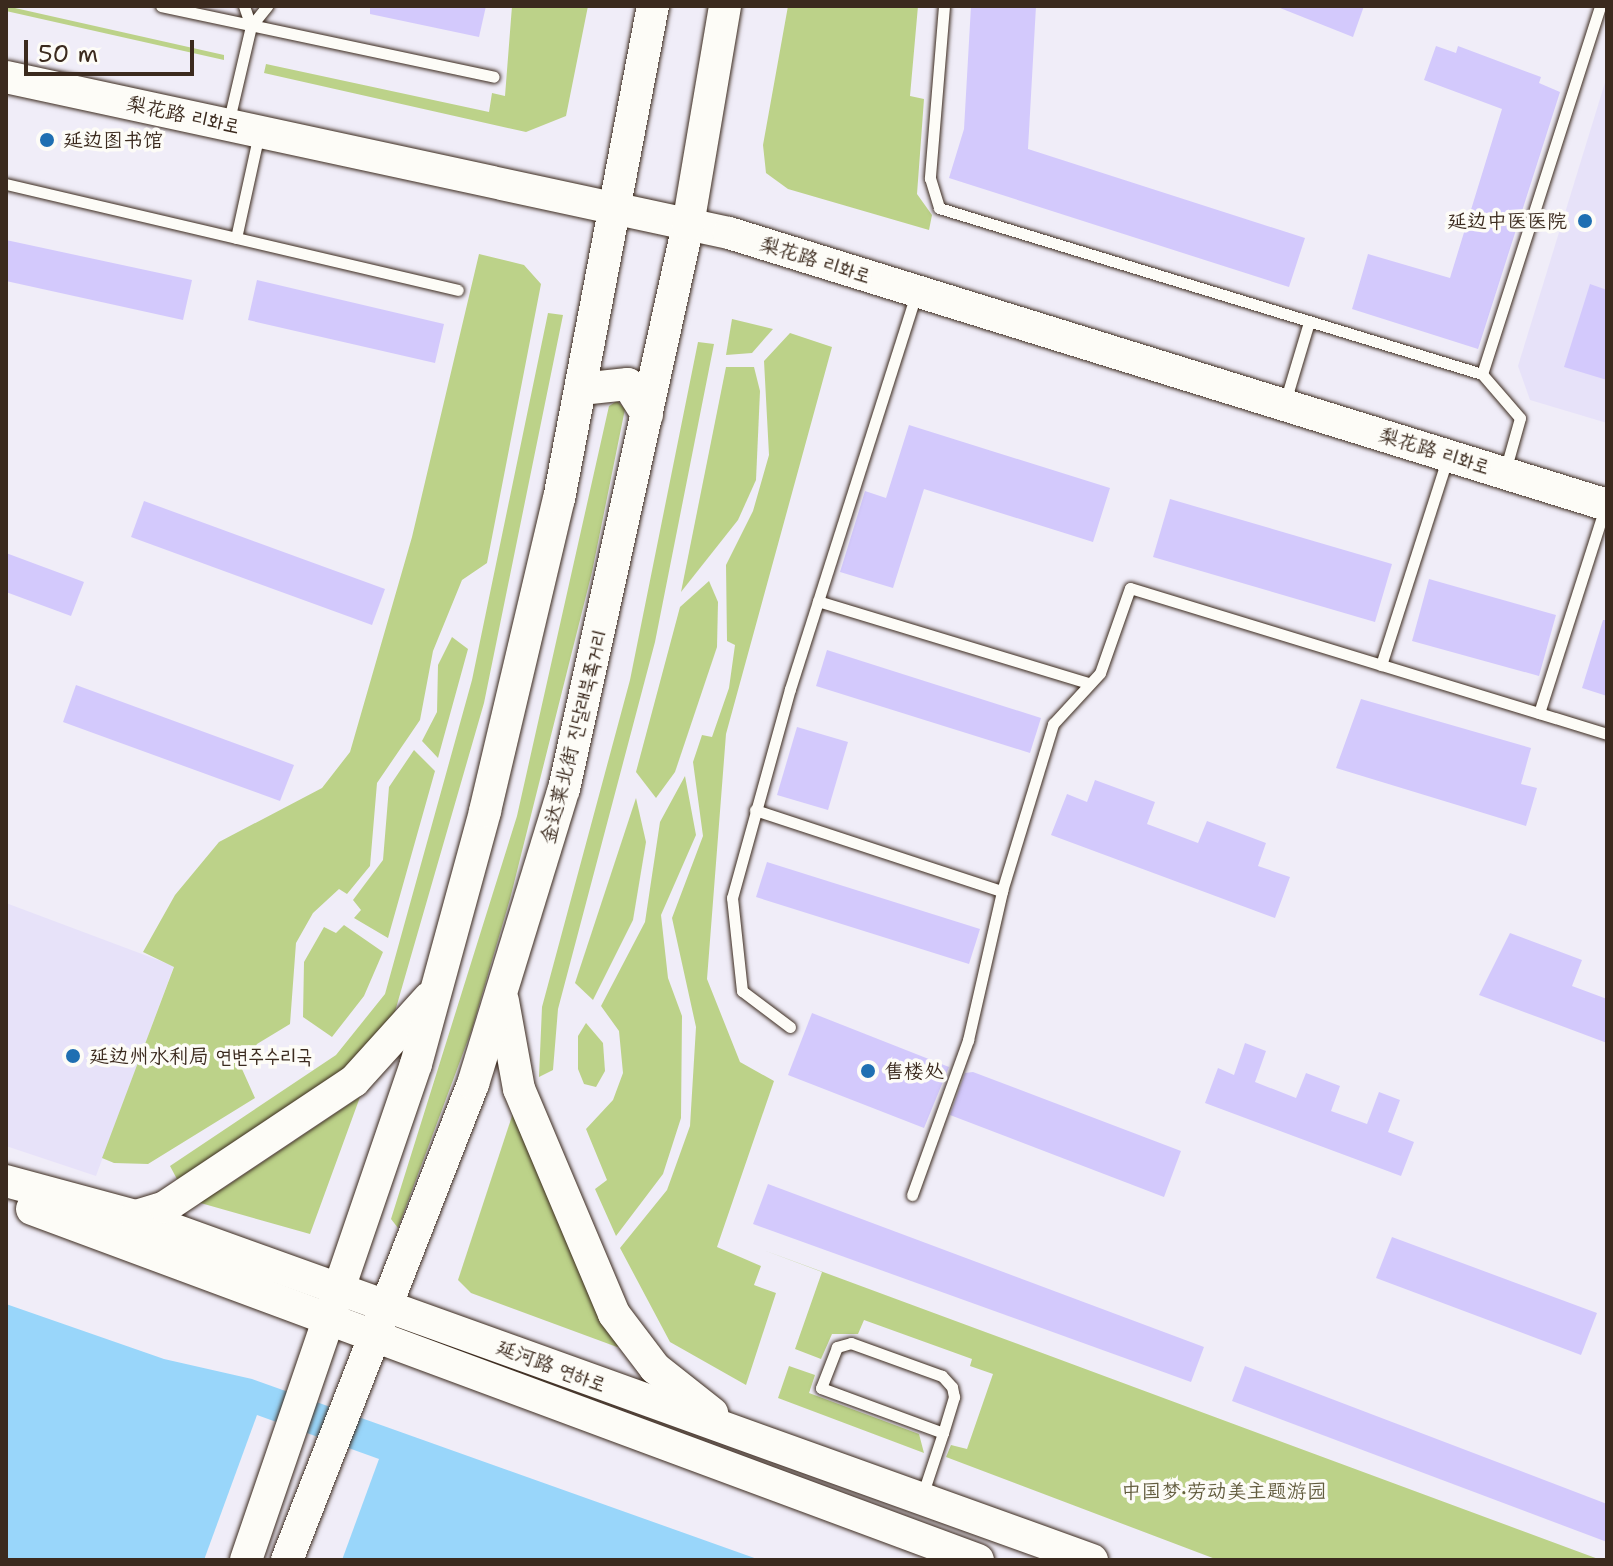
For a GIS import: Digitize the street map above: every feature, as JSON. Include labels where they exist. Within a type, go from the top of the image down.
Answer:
[{"type":"main road","points":[[246,1560],[331,1321],[439,987],[532,624],[617,209],[653,6]]},
{"type":"main road","name":"金达莱北街 진달래북쪽거리","points":[[287,1560],[328,1440],[387,1307],[502,995],[564,789],[688,225],[725,6]]},
{"type":"main road","name":"梨花路 리화로","points":[[6,77],[688,225],[917,291],[1606,505]]},
{"type":"main road","points":[[581,389],[618,380],[647,414]]},
{"type":"main road","points":[[136,1216],[165,1207],[354,1081],[439,987]]},
{"type":"main road","points":[[502,995],[519,1089],[614,1314],[655,1368],[724,1422]]},
{"type":"main road","name":"延河路 연하로","points":[[6,1181],[136,1216],[387,1307],[724,1422],[1092,1560]]},
{"type":"main road","name":"延河路 연하로","points":[[6,1200],[978,1560]]},
{"type":"lane","points":[[161,6],[494,77]]},
{"type":"lane","points":[[244,6],[251,26]]},
{"type":"lane","points":[[228,124],[251,26],[267,6]]},
{"type":"lane","points":[[944,6],[930,178],[939,208],[1482,374],[1520,418],[1504,473]]},
{"type":"lane","points":[[1482,374],[1600,6]]},
{"type":"lane","points":[[236,238],[259,131]]},
{"type":"lane","points":[[6,184],[458,290]]},
{"type":"lane","points":[[790,1027],[754,1005],[735,972],[732,898],[818,601],[917,291]]},
{"type":"lane","points":[[1284,405],[1309,322]]},
{"type":"lane","points":[[1381,665],[1448,456]]},
{"type":"lane","points":[[1539,713],[1606,505]]},
{"type":"lane","points":[[912,1195],[968,1040],[1002,891],[1053,724],[1107,660],[1130,588],[1607,734]]},
{"type":"lane","points":[[818,601],[1088,683]]},
{"type":"lane","points":[[755,810],[1002,891]]},
{"type":"lane","points":[[922,1496],[943,1433],[954,1397],[942,1376],[851,1343],[837,1347],[821,1388],[943,1433]]},
{"type":"shaded area","name":"延边中医医院","points":[[1607,76],[1607,423],[1530,400],[1518,366]]},
{"type":"shaded area","name":"延边州水利局 연변주수리국","points":[[6,903],[174,966],[96,1176],[6,1146]]},
{"type":"green space","points":[[6,6],[224,55],[224,60],[6,11]]},
{"type":"green space","points":[[512,6],[588,6],[566,116],[526,132],[264,73],[266,64],[489,112],[492,93],[505,96]]},
{"type":"green space","points":[[788,6],[918,6],[910,96],[924,99],[917,194],[932,215],[929,230],[788,189],[766,173],[763,145]]},
{"type":"green space","points":[[479,254],[524,265],[541,284],[487,563],[462,580],[433,651],[420,720],[377,783],[370,866],[347,894],[339,889],[313,913],[296,943],[290,1024],[257,1044],[242,1069],[255,1098],[148,1164],[114,1163],[102,1158],[174,967],[143,952],[175,895],[219,842],[322,788],[350,752],[412,537]]},
{"type":"green space","points":[[548,313],[563,315],[484,703],[394,1015],[345,1070],[178,1181],[170,1166],[336,1055],[385,994],[472,680]]},
{"type":"green space","points":[[732,319],[773,329],[752,353],[726,355]]},
{"type":"green space","points":[[790,333],[832,347],[726,734],[707,979],[740,1062],[774,1081],[717,1247],[761,1266],[754,1285],[776,1293],[746,1385],[670,1342],[620,1248],[667,1190],[690,1126],[696,1027],[672,918],[703,836],[693,762],[702,735],[712,737],[729,688],[735,645],[727,641],[726,565],[753,511],[769,455],[764,361]]},
{"type":"green space","points":[[698,342],[714,344],[655,642],[558,1009],[553,1070],[539,1077],[542,1007],[630,680]]},
{"type":"green space","points":[[726,367],[754,367],[760,391],[756,480],[738,520],[681,592]]},
{"type":"green space","points":[[617,401],[625,409],[592,572],[510,899],[472,1029],[398,1228],[391,1219],[517,816],[609,406]]},
{"type":"green space","points":[[709,581],[718,602],[717,647],[675,772],[656,798],[636,772],[680,607]]},
{"type":"green space","points":[[452,637],[468,649],[438,758],[422,741],[437,712],[438,665]]},
{"type":"green space","points":[[414,750],[435,771],[388,938],[354,918],[361,910],[353,900],[383,860],[389,787]]},
{"type":"green space","points":[[685,776],[696,835],[661,915],[668,978],[682,1016],[681,1118],[663,1174],[616,1236],[595,1189],[607,1180],[586,1129],[613,1100],[623,1073],[619,1031],[601,1006],[645,922],[660,822]]},
{"type":"green space","points":[[636,798],[646,842],[633,920],[593,1000],[575,983]]},
{"type":"green space","points":[[344,925],[383,952],[364,996],[332,1037],[303,1017],[304,962],[324,927],[336,933]]},
{"type":"green space","points":[[586,1023],[603,1043],[605,1071],[596,1087],[584,1084],[578,1069],[578,1036]]},
{"type":"green space","points":[[360,1097],[310,1234],[197,1202],[224,1188]]},
{"type":"green space","points":[[513,1113],[622,1343],[617,1347],[471,1293],[458,1280]]},
{"type":"green space","name":"中国梦·劳动美主题游园","points":[[742,1242],[1601,1560],[1218,1560],[946,1457],[951,1445],[967,1449],[993,1374],[970,1366],[972,1359],[864,1320],[858,1334],[832,1334],[821,1359],[795,1349],[822,1272]]},
{"type":"green space","points":[[789,1366],[815,1375],[809,1393],[919,1434],[924,1453],[778,1398]]},
{"type":"water","points":[[6,1304],[164,1359],[252,1379],[760,1560],[6,1560]]},
{"type":"pier","points":[[257,1415],[379,1459],[342,1560],[204,1560]]},
{"type":"building","points":[[370,6],[486,6],[479,37],[370,14]]},
{"type":"building","points":[[971,6],[1036,6],[1028,149],[1305,238],[1289,287],[949,178],[964,129]]},
{"type":"building","points":[[1275,6],[1364,6],[1353,37]]},
{"type":"building","points":[[1436,46],[1456,53],[1458,46],[1541,77],[1539,83],[1560,92],[1478,349],[1352,309],[1368,254],[1450,278],[1502,109],[1424,80]]},
{"type":"building","points":[[6,240],[192,280],[183,320],[6,281]]},
{"type":"building","points":[[257,280],[444,324],[435,363],[248,320]]},
{"type":"building","points":[[1590,284],[1607,290],[1607,380],[1564,367]]},
{"type":"building","points":[[909,425],[1110,488],[1093,542],[924,489],[893,588],[840,572],[865,491],[886,498]]},
{"type":"building","points":[[1170,499],[1392,564],[1375,622],[1153,557]]},
{"type":"building","points":[[144,501],[385,589],[372,625],[131,537]]},
{"type":"building","points":[[6,553],[84,582],[71,616],[6,592]]},
{"type":"building","points":[[1429,579],[1556,615],[1539,676],[1412,641]]},
{"type":"building","points":[[1603,620],[1607,620],[1607,696],[1582,688]]},
{"type":"building","points":[[827,650],[1041,718],[1030,753],[816,686]]},
{"type":"building","points":[[76,685],[294,765],[280,801],[63,722]]},
{"type":"building","points":[[1361,699],[1531,748],[1521,784],[1537,788],[1526,826],[1336,768]]},
{"type":"building","points":[[797,727],[848,742],[828,810],[777,795]]},
{"type":"building","points":[[1095,780],[1155,802],[1147,824],[1198,843],[1207,821],[1266,843],[1258,866],[1290,877],[1275,918],[1051,835],[1067,794],[1087,802]]},
{"type":"building","points":[[767,862],[980,929],[969,964],[756,897]]},
{"type":"building","points":[[1510,933],[1582,960],[1572,986],[1607,999],[1607,1043],[1479,995]]},
{"type":"building","name":"售楼处","points":[[812,1013],[949,1067],[924,1128],[788,1075]]},
{"type":"building","points":[[1245,1043],[1266,1051],[1255,1082],[1296,1098],[1306,1073],[1340,1086],[1331,1111],[1367,1124],[1379,1092],[1400,1100],[1388,1132],[1414,1142],[1401,1176],[1205,1103],[1218,1068],[1234,1075]]},
{"type":"building","points":[[973,1072],[1181,1151],[1164,1197],[950,1115],[965,1073]]},
{"type":"building","points":[[768,1184],[1204,1347],[1191,1382],[753,1224]]},
{"type":"building","points":[[1392,1237],[1597,1313],[1581,1355],[1376,1278]]},
{"type":"building","points":[[1245,1366],[1607,1504],[1607,1542],[1232,1401]]},
{"type":"place","name":"延边图书馆","points":[[47,140]]},
{"type":"place","name":"延边中医医院","points":[[1585,221]]},
{"type":"place","name":"延边州水利局 연변주수리국","points":[[73,1056]]},
{"type":"place","name":"售楼处","points":[[868,1071]]}]
